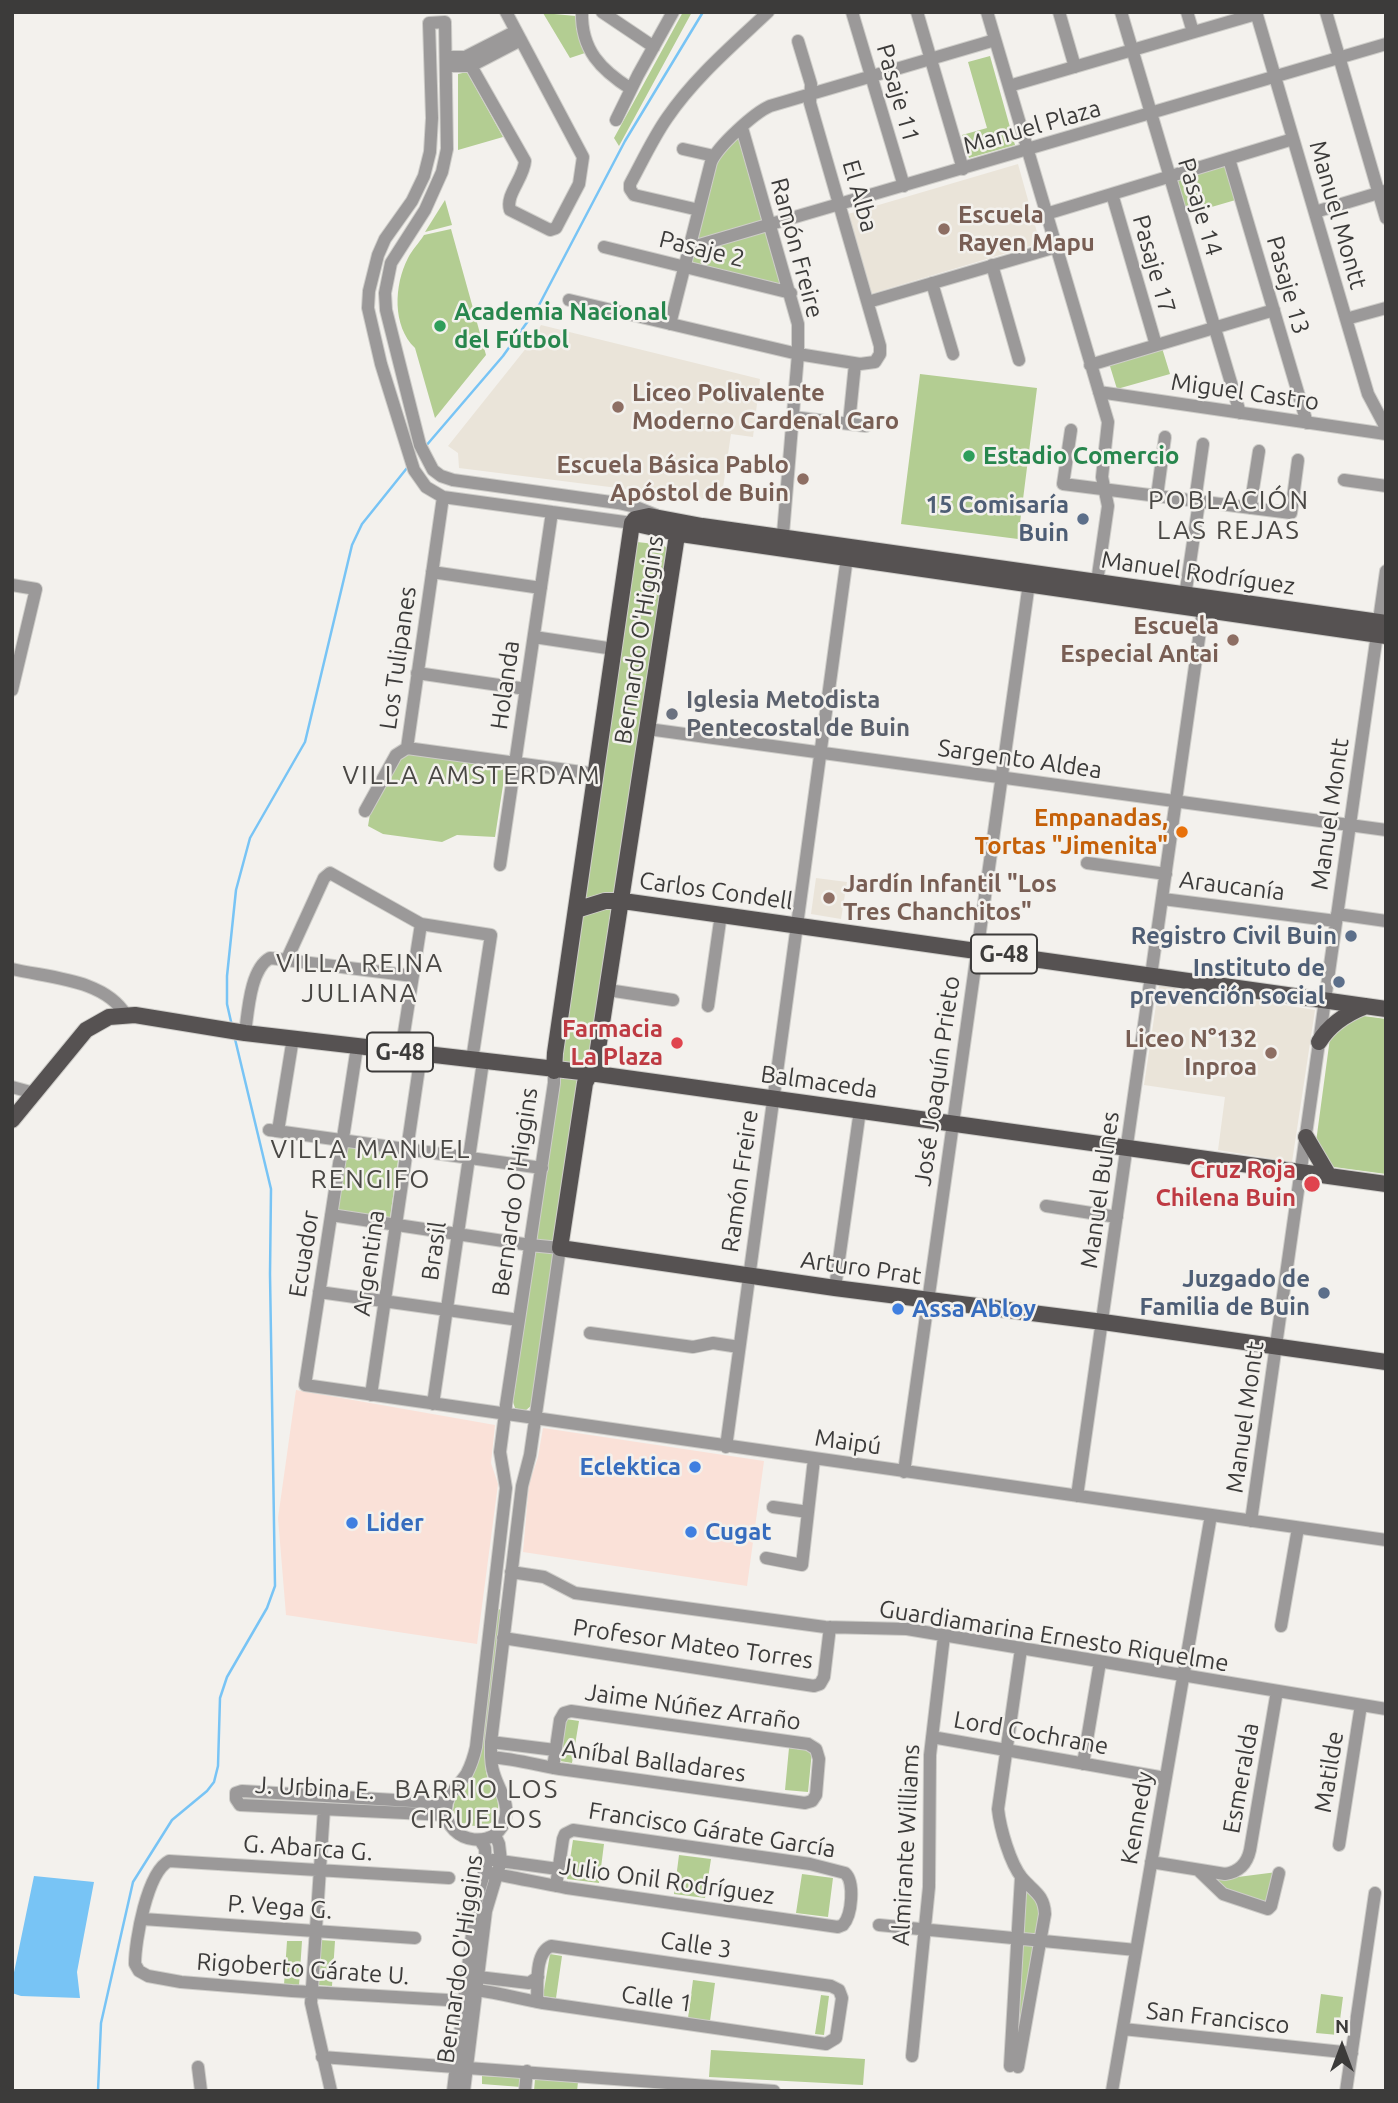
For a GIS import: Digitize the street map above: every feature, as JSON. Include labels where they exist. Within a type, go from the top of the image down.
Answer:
[{"type":"main road","name":"Manuel Rodríguez","points":[[632,523],[674,525],[782,543],[1382,629]]},
{"type":"main road","name":"Bernardo O'Higgins","points":[[554,1071],[632,523]]},
{"type":"main road","name":"Bernardo O'Higgins","points":[[560,1248],[585,1083],[597,1062],[623,901],[674,525]]},
{"type":"main road","name":"Manuel Rodríguez","points":[[1030,578],[1097,582],[1185,601]]},
{"type":"main road","name":"G-48","points":[[576,910],[605,901],[623,901]]},
{"type":"main road","name":"Carlos Condell","points":[[623,901],[1386,1009]]},
{"type":"main road","points":[[1319,1042],[1334,1024],[1366,1006]]},
{"type":"main road","name":"G-48","points":[[12,1119],[86,1030],[109,1017],[126,1015],[237,1031]]},
{"type":"main road","name":"Balmaceda","points":[[237,1031],[554,1071],[590,1073],[1386,1184]]},
{"type":"main road","points":[[1306,1137],[1329,1175]]},
{"type":"main road","name":"Arturo Prat","points":[[560,1248],[1386,1362]]},
{"type":"street","points":[[471,66],[525,161],[524,171],[509,200],[510,210],[550,230],[556,228],[579,184],[583,157],[506,12]]},
{"type":"street","points":[[582,12],[585,41],[595,61],[631,89]]},
{"type":"street","points":[[602,12],[654,47]]},
{"type":"street","points":[[616,120],[673,12]]},
{"type":"street","points":[[699,210],[637,196],[631,192],[630,187],[659,130],[676,106],[714,64],[768,12]]},
{"type":"street","name":"Pasaje 11","points":[[852,12],[904,187]]},
{"type":"street","points":[[917,12],[963,169]]},
{"type":"street","points":[[987,12],[1108,422],[1102,477],[1108,506],[1097,582]]},
{"type":"street","points":[[1059,12],[1075,67]]},
{"type":"street","name":"Pasaje 14","points":[[1121,12],[1240,413]]},
{"type":"street","points":[[1187,12],[1193,32]]},
{"type":"street","points":[[1326,12],[1382,192],[1386,218]]},
{"type":"street","points":[[1009,86],[1256,13]]},
{"type":"street","name":"Manuel Montt","points":[[1256,13],[1346,320],[1386,428]]},
{"type":"street","points":[[443,497],[426,487],[414,470],[381,364],[369,316],[369,291],[385,239],[404,215],[424,176],[430,152],[432,118],[429,23],[445,22],[447,149],[442,172],[417,224],[396,252],[387,275],[386,310],[423,450],[433,470],[440,476],[453,480],[618,503],[636,507],[674,525]]},
{"type":"street","points":[[446,61],[465,57],[519,36]]},
{"type":"street","points":[[446,61],[471,66],[519,36]]},
{"type":"street","points":[[670,324],[714,156],[763,109],[995,40]]},
{"type":"street","name":"El Alba","points":[[798,41],[811,84],[810,103],[880,346],[880,354],[875,362],[855,364]]},
{"type":"street","name":"Manuel Plaza","points":[[689,248],[1386,44]]},
{"type":"street","points":[[432,118],[447,118]]},
{"type":"street","name":"Ramón Freire","points":[[742,128],[798,324],[798,354],[782,543]]},
{"type":"street","points":[[1046,214],[1293,139]]},
{"type":"street","points":[[683,149],[714,156]]},
{"type":"street","name":"Pasaje 13","points":[[1229,159],[1307,423]]},
{"type":"street","points":[[1315,212],[1382,192]]},
{"type":"street","name":"Pasaje 17","points":[[1112,194],[1156,345]]},
{"type":"street","points":[[404,215],[417,224]]},
{"type":"street","name":"Pasaje 2","points":[[604,247],[791,293]]},
{"type":"street","points":[[868,302],[1056,247]]},
{"type":"street","points":[[992,265],[1019,360]]},
{"type":"street","points":[[932,283],[953,354]]},
{"type":"street","points":[[569,300],[798,354],[855,364],[849,424]]},
{"type":"street","points":[[1346,320],[1386,307]]},
{"type":"street","points":[[1090,365],[1274,310]]},
{"type":"street","points":[[381,364],[399,359]]},
{"type":"street","name":"Miguel Castro","points":[[1098,392],[1386,434]]},
{"type":"street","points":[[793,417],[866,426]]},
{"type":"street","points":[[1071,430],[1063,484],[1106,490],[1291,513],[1298,460]]},
{"type":"street","points":[[1157,496],[1165,437]]},
{"type":"street","points":[[1185,601],[1203,444]]},
{"type":"street","points":[[1250,508],[1259,451]]},
{"type":"street","points":[[1344,481],[1386,486]]},
{"type":"street","name":"Manuel Rodríguez","points":[[443,497],[632,523]]},
{"type":"street","name":"Los Tulipanes","points":[[365,811],[396,755],[407,747],[443,497]]},
{"type":"street","name":"Holanda","points":[[500,865],[552,512]]},
{"type":"street","name":"Ramón Freire","points":[[726,1447],[847,552]]},
{"type":"street","name":"Manuel Montt","points":[[1251,1521],[1350,825],[1382,629],[1386,571]]},
{"type":"street","points":[[432,572],[541,588]]},
{"type":"street","name":"José Joaquín Prieto","points":[[904,1472],[1030,578]]},
{"type":"street","points":[[12,585],[36,589],[12,690]]},
{"type":"street","name":"Manuel Bulnes","points":[[1077,1496],[1204,603]]},
{"type":"street","points":[[534,637],[614,649]]},
{"type":"street","points":[[418,673],[526,689]]},
{"type":"street","name":"Sargento Aldea","points":[[648,729],[1386,830]]},
{"type":"street","points":[[407,747],[596,775]]},
{"type":"street","points":[[1087,863],[1166,874]]},
{"type":"street","points":[[287,959],[328,874],[335,874],[421,924],[491,935],[477,1061]]},
{"type":"street","name":"Araucanía","points":[[1163,898],[1386,921]]},
{"type":"street","points":[[708,1006],[721,914]]},
{"type":"street","points":[[401,1052],[421,924]]},
{"type":"street","points":[[237,1031],[261,965],[270,958],[413,976]]},
{"type":"street","points":[[12,969],[95,988],[116,1001],[126,1015]]},
{"type":"street","points":[[608,990],[673,1000]]},
{"type":"street","points":[[293,1038],[273,1130],[542,1168]]},
{"type":"street","name":"Ecuador","points":[[305,1385],[357,1046]]},
{"type":"street","name":"Argentina","points":[[371,1395],[421,1054]]},
{"type":"street","name":"Brasil","points":[[433,1404],[469,1158],[477,1061]]},
{"type":"street","name":"Bernardo O'Higgins","points":[[554,1071],[500,1452],[506,1488],[474,1756],[446,1809],[452,1828],[461,1836],[480,1840],[495,1835],[504,1823],[507,1811],[493,1773],[491,1742],[522,1486],[530,1455],[560,1248]]},
{"type":"street","points":[[12,1087],[34,1093]]},
{"type":"street","points":[[838,1288],[862,1111]]},
{"type":"street","points":[[1046,1206],[1117,1217]]},
{"type":"street","name":"Arturo Prat","points":[[331,1215],[560,1248]]},
{"type":"street","points":[[319,1292],[519,1320]]},
{"type":"street","points":[[590,1333],[693,1348],[713,1343],[739,1347]]},
{"type":"street","name":"Maipú","points":[[305,1385],[1386,1540]]},
{"type":"street","points":[[766,1558],[802,1565],[814,1459]]},
{"type":"street","points":[[773,1507],[808,1512]]},
{"type":"street","name":"Kennedy","points":[[1112,2091],[1211,1515]]},
{"type":"street","name":"Kennedy","points":[[1205,1552],[1215,1533],[1229,1518]]},
{"type":"street","points":[[1281,1626],[1298,1528]]},
{"type":"street","name":"Guardiamarina Ernesto Riquelme","points":[[511,1572],[544,1577],[575,1593],[830,1627],[907,1629],[1386,1709]]},
{"type":"street","points":[[493,1600],[507,1602]]},
{"type":"street","name":"Profesor Mateo Torres","points":[[503,1638],[814,1686],[820,1684],[824,1677],[830,1627]]},
{"type":"street","name":"Almirante Williams","points":[[912,2056],[930,1859],[928,1772],[944,1636]]},
{"type":"street","points":[[1014,2066],[1045,1919],[1044,1902],[1039,1892],[1021,1877],[999,1818],[998,1800],[1021,1649]]},
{"type":"street","points":[[486,1657],[501,1659]]},
{"type":"street","points":[[1083,1764],[1100,1662]]},
{"type":"street","name":"Esmeralda","points":[[1198,1870],[1225,1874],[1240,1868],[1247,1860],[1277,1691]]},
{"type":"street","name":"Matilde","points":[[1339,1845],[1362,1705]]},
{"type":"street","name":"Jaime Núñez Arraño","points":[[555,1750],[560,1720],[564,1713],[571,1711],[808,1744],[816,1749],[819,1755],[817,1791],[812,1801]]},
{"type":"street","name":"Lord Cochrane","points":[[932,1737],[1165,1778]]},
{"type":"street","name":"Aníbal Balladares","points":[[491,1742],[555,1750]]},
{"type":"street","points":[[553,1768],[555,1750]]},
{"type":"street","name":"Aníbal Balladares","points":[[491,1757],[802,1803],[812,1801]]},
{"type":"street","name":"J. Urbina E.","points":[[242,1791],[446,1809],[324,1809],[240,1805],[237,1803],[236,1793],[242,1791]]},
{"type":"street","points":[[324,1809],[313,2013],[331,2091]]},
{"type":"street","name":"Francisco Gárate García","points":[[558,1869],[563,1839],[568,1832],[576,1830],[795,1861],[842,1872],[849,1877],[851,1882],[848,1918],[843,1925]]},
{"type":"street","name":"Bernardo O'Higgins","points":[[453,2091],[462,2066],[477,1990],[486,1911],[501,1861],[495,1835]]},
{"type":"street","name":"Bernardo O'Higgins","points":[[464,2091],[462,2066],[465,2001],[476,1901],[485,1866],[485,1847],[480,1840]]},
{"type":"street","name":"G. Abarca G.","points":[[143,1919],[151,1885],[165,1863],[173,1861],[449,1878]]},
{"type":"street","points":[[485,1866],[501,1861],[558,1869],[556,1886]]},
{"type":"street","points":[[1151,1862],[1198,1870],[1223,1894],[1268,1909],[1279,1874]]},
{"type":"street","name":"Julio Onil Rodríguez","points":[[485,1866],[498,1875],[556,1886],[838,1927],[843,1925]]},
{"type":"street","points":[[1017,2043],[1017,1938],[1021,1877]]},
{"type":"street","points":[[1346,2091],[1376,1893]]},
{"type":"street","name":"P. Vega G.","points":[[143,1919],[415,1938]]},
{"type":"street","name":"Rigoberto Gárate U.","points":[[143,1919],[135,1961],[139,1971],[148,1976],[181,1982],[465,2001]]},
{"type":"street","points":[[879,1925],[1136,1950]]},
{"type":"street","name":"Calle 3","points":[[538,1977],[541,1954],[554,1945],[831,1986],[839,1990],[842,1998],[837,2035],[832,2042]]},
{"type":"street","points":[[478,1977],[529,1983],[538,1977]]},
{"type":"street","points":[[537,2002],[538,1977]]},
{"type":"street","name":"Calle 1","points":[[477,1990],[537,2002],[822,2044],[832,2042]]},
{"type":"street","name":"San Francisco","points":[[1123,2029],[1352,2053]]},
{"type":"street","points":[[322,2056],[585,2076],[640,2085],[671,2082],[697,2087],[774,2091]]},
{"type":"street","points":[[198,2067],[201,2091]]},
{"type":"street","points":[[525,2091],[527,2071]]},
{"type":"street","points":[[584,2091],[585,2076]]},
{"type":"shaded area","name":"Escuela Rayen Mapu","points":[[1018,164],[1040,243],[870,294],[848,214]]},
{"type":"shaded area","name":"Liceo Polivalente Moderno Cardenal Caro","points":[[541,325],[760,379],[753,437],[731,434],[721,501],[459,468],[458,453],[448,446],[531,342]]},
{"type":"shaded area","name":"Jardín Infantil \"Los Tres Chanchitos\"","points":[[816,878],[847,882],[841,919],[811,914]]},
{"type":"shaded area","points":[[1159,985],[1315,1010],[1292,1162],[1218,1150],[1225,1097],[1144,1085]]},
{"type":"shaded area","points":[[296,1390],[495,1425],[491,1463],[498,1484],[477,1644],[286,1615],[278,1518]]},
{"type":"shaded area","points":[[543,1428],[764,1461],[747,1586],[523,1552],[529,1484],[538,1457]]},
{"type":"green space","points":[[683,12],[692,12],[619,146],[614,138]]},
{"type":"green space","points":[[543,13],[576,16],[576,28],[585,53],[570,58]]},
{"type":"green space","points":[[990,56],[1015,145],[969,158],[962,135],[987,128],[968,62]]},
{"type":"green space","points":[[467,72],[503,137],[458,150],[458,74]]},
{"type":"green space","points":[[739,132],[764,221],[693,242],[714,160]]},
{"type":"green space","points":[[1229,165],[1239,199],[1184,215],[1174,181]]},
{"type":"green space","points":[[445,200],[452,225],[425,232]]},
{"type":"green space","points":[[769,228],[783,287],[688,264],[692,251]]},
{"type":"green space","name":"Academia Nacional del Fútbol","points":[[451,229],[486,355],[435,418],[415,348],[402,328],[398,293],[403,269],[424,235]]},
{"type":"green space","points":[[1162,348],[1170,374],[1117,389],[1109,363]]},
{"type":"green space","name":"Estadio Comercio","points":[[920,374],[1037,388],[1018,539],[901,524]]},
{"type":"green space","points":[[637,542],[664,545],[667,549],[593,1050],[579,1086],[532,1405],[525,1411],[515,1408],[513,1402]]},
{"type":"green space","points":[[406,752],[506,766],[495,837],[457,835],[442,842],[383,834],[368,826],[370,814],[399,756]]},
{"type":"green space","points":[[1356,1015],[1386,1019],[1386,1174],[1334,1167],[1316,1142],[1330,1038]]},
{"type":"green space","points":[[346,1146],[399,1153],[390,1218],[336,1210]]},
{"type":"green space","points":[[498,1609],[502,1610],[485,1764],[498,1809],[493,1821],[487,1825],[473,1826],[458,1821],[453,1810],[455,1799],[479,1760]]},
{"type":"green space","points":[[566,1719],[579,1721],[572,1763],[560,1761]]},
{"type":"green space","points":[[789,1748],[812,1751],[808,1792],[785,1790]]},
{"type":"green space","points":[[573,1840],[604,1844],[599,1883],[567,1879]]},
{"type":"green space","points":[[679,1855],[711,1859],[705,1898],[674,1894]]},
{"type":"green space","points":[[1277,1872],[1268,1906],[1222,1889],[1209,1877],[1230,1878]]},
{"type":"green space","points":[[802,1874],[833,1878],[828,1917],[796,1913]]},
{"type":"green space","points":[[1024,1886],[1037,1899],[1040,1935],[1020,1933]]},
{"type":"green space","points":[[320,1940],[335,1941],[332,1986],[317,1985]]},
{"type":"green space","points":[[287,1941],[302,1941],[299,1986],[284,1985]]},
{"type":"green space","points":[[1023,1945],[1037,1946],[1022,2031],[1015,2031]]},
{"type":"green space","points":[[550,1954],[562,1956],[556,1998],[543,1996]]},
{"type":"green space","points":[[693,1980],[715,1983],[710,2021],[688,2018]]},
{"type":"green space","points":[[1321,1994],[1343,1997],[1338,2035],[1316,2033]]},
{"type":"green space","points":[[821,1995],[829,1996],[824,2035],[815,2034]]},
{"type":"green space","points":[[711,2050],[865,2059],[863,2085],[709,2077]]},
{"type":"green space","points":[[482,2076],[522,2078],[521,2087],[482,2084]]},
{"type":"green space","points":[[535,2079],[578,2082],[577,2091],[534,2091]]},
{"type":"water","points":[[34,1876],[94,1882],[77,1972],[80,1998],[21,1996],[12,1993]]},
{"type":"waterway","points":[[425,447],[503,356],[538,307],[625,141],[703,12]]},
{"type":"waterway","points":[[232,1026],[227,1004],[227,976],[236,890],[250,838],[305,742],[352,545],[362,524],[407,468]]},
{"type":"waterway","points":[[98,2091],[101,2023],[133,1882],[172,1820],[214,1782],[218,1766],[220,1698],[227,1677],[267,1608],[275,1586],[271,1189],[235,1039]]},
{"type":"place","name":"Escuela Rayen Mapu","points":[[944,229]]},
{"type":"place","name":"Academia Nacional del Fútbol","points":[[440,326]]},
{"type":"place","name":"Liceo Polivalente Moderno Cardenal Caro","points":[[618,407]]},
{"type":"place","name":"Estadio Comercio","points":[[969,456]]},
{"type":"place","name":"Escuela Básica Pablo Apóstol de Buin","points":[[803,479]]},
{"type":"place","name":"15 Comisaría Buin","points":[[1083,519]]},
{"type":"place","name":"Escuela Especial Antai","points":[[1233,640]]},
{"type":"place","name":"Iglesia Metodista Pentecostal de Buin","points":[[672,714]]},
{"type":"place","name":"Empanadas, Tortas \"Jimenita\"","points":[[1182,832]]},
{"type":"place","name":"Jardín Infantil \"Los Tres Chanchitos\"","points":[[829,898]]},
{"type":"place","name":"Registro Civil Buin","points":[[1351,936]]},
{"type":"place","name":"Instituto de prevención social","points":[[1339,982]]},
{"type":"place","name":"Farmacia La Plaza","points":[[677,1043]]},
{"type":"place","name":"Liceo N°132 Inproa","points":[[1271,1053]]},
{"type":"place","name":"Cruz Roja Chilena Buin","points":[[1312,1184]]},
{"type":"place","name":"Juzgado de Familia de Buin","points":[[1324,1293]]},
{"type":"place","name":"Assa Abloy","points":[[898,1309]]},
{"type":"place","name":"Eclektica","points":[[695,1467]]},
{"type":"place","name":"Lider","points":[[352,1523]]},
{"type":"place","name":"Cugat","points":[[691,1532]]},
{"type":"district","name":"POBLACIÓN LAS REJAS","points":[[1229,515]]},
{"type":"district","name":"VILLA AMSTERDAM","points":[[472,775]]},
{"type":"district","name":"VILLA REINA JULIANA","points":[[360,978]]},
{"type":"district","name":"VILLA MANUEL RENGIFO","points":[[371,1164]]},
{"type":"district","name":"BARRIO LOS CIRUELOS","points":[[477,1804]]}]
